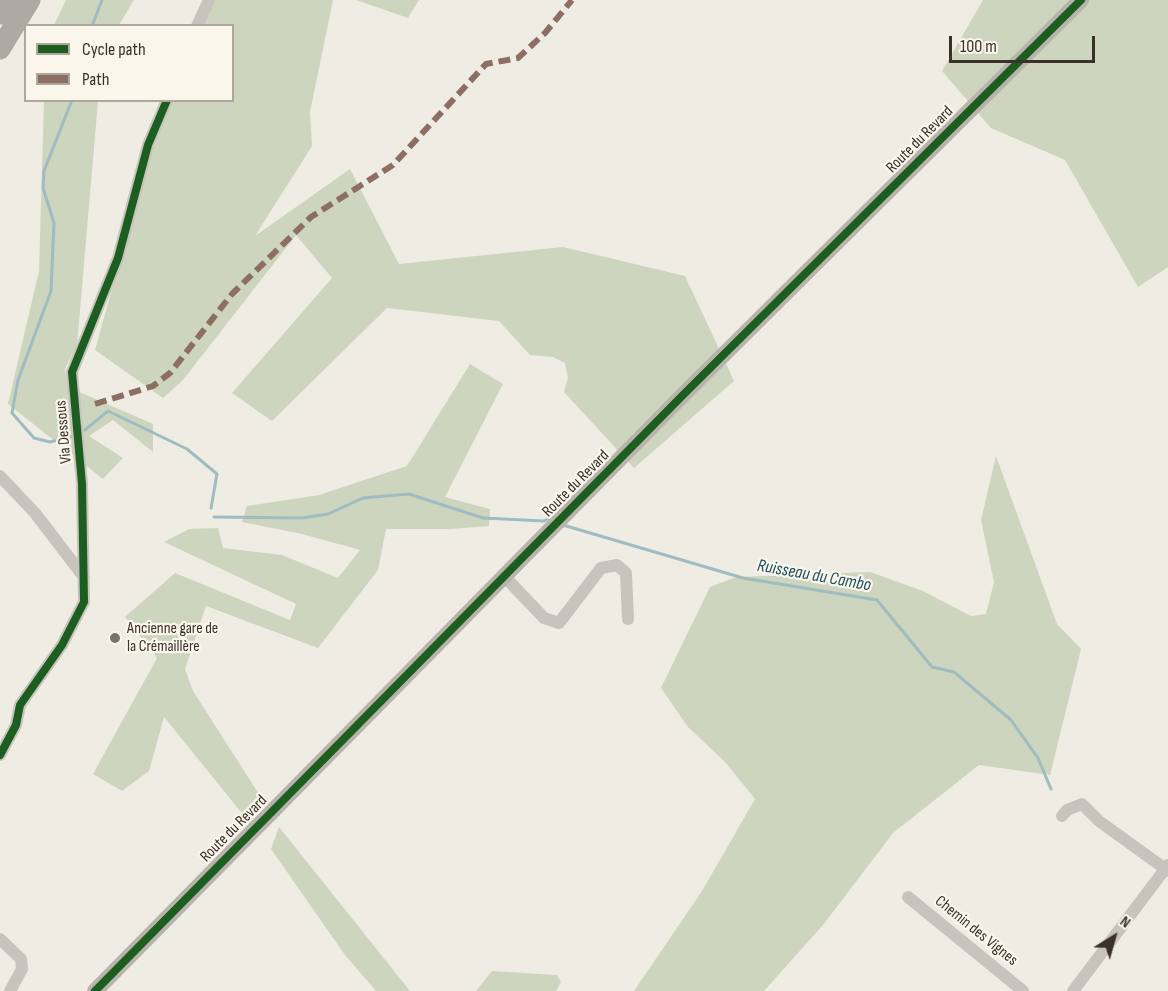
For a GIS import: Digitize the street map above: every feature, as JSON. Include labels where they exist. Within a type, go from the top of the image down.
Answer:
[{"type":"highway","points":[[0,14],[8,0]]},
{"type":"highway","points":[[0,49],[30,0]]},
{"type":"main road","name":"Route du Revard","points":[[95,991],[504,576],[1081,0]]},
{"type":"main road","name":"Route du Revard","points":[[90,991],[152,917],[216,867]]},
{"type":"street","points":[[198,24],[209,0]]},
{"type":"street","name":"Via Dessous","points":[[0,755],[16,725],[20,705],[62,645],[84,602],[82,484],[72,372],[118,258],[148,144],[166,102]]},
{"type":"street","points":[[0,476],[34,513],[84,577]]},
{"type":"street","points":[[504,576],[544,618],[559,623],[601,568],[617,564],[626,573],[628,619]]},
{"type":"street","points":[[1062,816],[1067,810],[1082,804],[1099,821],[1167,868],[1073,991]]},
{"type":"street","name":"Chemin des Vignes","points":[[909,897],[1023,991]]},
{"type":"street","points":[[0,939],[21,959],[22,969],[10,991]]},
{"type":"green space","points":[[66,0],[134,0],[120,24],[54,24]]},
{"type":"green space","points":[[209,0],[333,0],[310,112],[312,146],[255,236],[350,169],[399,264],[563,247],[685,276],[734,381],[634,468],[564,392],[568,378],[565,363],[553,357],[530,355],[499,321],[387,308],[272,421],[232,393],[332,278],[296,235],[183,380],[163,398],[95,350],[158,122],[166,102],[234,102],[234,24],[197,24]]},
{"type":"green space","points":[[356,0],[419,0],[408,18]]},
{"type":"green space","points":[[983,0],[1168,0],[1168,267],[1138,287],[1065,160],[991,128],[942,71]]},
{"type":"green space","points":[[44,102],[98,102],[77,345],[65,369],[68,387],[153,424],[153,452],[113,420],[89,436],[123,458],[103,479],[8,404],[39,271]]},
{"type":"green space","points":[[470,364],[503,384],[445,497],[490,509],[489,526],[451,529],[386,529],[378,570],[318,648],[206,606],[185,669],[193,691],[264,802],[245,817],[164,717],[149,771],[122,791],[93,774],[157,658],[125,617],[175,573],[290,620],[296,604],[164,542],[189,529],[218,528],[223,548],[282,555],[338,578],[360,550],[302,534],[242,522],[247,506],[319,495],[407,466]]},
{"type":"green space","points":[[996,456],[1057,624],[1081,649],[1050,775],[979,765],[893,833],[823,925],[764,991],[634,991],[702,891],[755,799],[725,762],[688,727],[661,688],[710,587],[736,577],[870,572],[923,591],[971,616],[986,614],[994,582],[981,520]]},
{"type":"green space","points":[[279,827],[410,991],[376,991],[345,955],[271,849]]},
{"type":"green space","points":[[492,971],[557,975],[561,982],[556,991],[476,991]]},
{"type":"waterway","name":"Ruisseau du Cambo","points":[[93,24],[102,0]]},
{"type":"waterway","name":"Ruisseau du Cambo","points":[[71,102],[44,171],[43,188],[54,223],[51,291],[18,380],[12,413],[34,438],[50,442],[73,436]]},
{"type":"waterway","name":"Ruisseau du Cambo","points":[[85,430],[108,411],[187,449],[217,474],[211,508]]},
{"type":"waterway","name":"Ruisseau du Cambo","points":[[214,517],[302,518],[328,514],[363,498],[409,494],[483,518],[544,521],[551,517]]},
{"type":"waterway","name":"Ruisseau du Cambo","points":[[563,525],[743,578],[877,600],[932,667],[954,672],[1011,720],[1038,758],[1051,789]]},
{"type":"marked path","points":[[95,404],[153,386],[170,373],[232,294],[311,217],[393,165],[486,64],[518,58],[545,33],[572,0]]},
{"type":"cycle path","points":[[95,991],[683,395],[1081,0]]},
{"type":"cycle path","points":[[0,755],[16,725],[20,705],[62,645],[84,602],[82,484],[72,372],[118,258],[148,145],[166,102]]},
{"type":"place","name":"Ancienne gare de la Crémaillère","points":[[115,638]]}]
